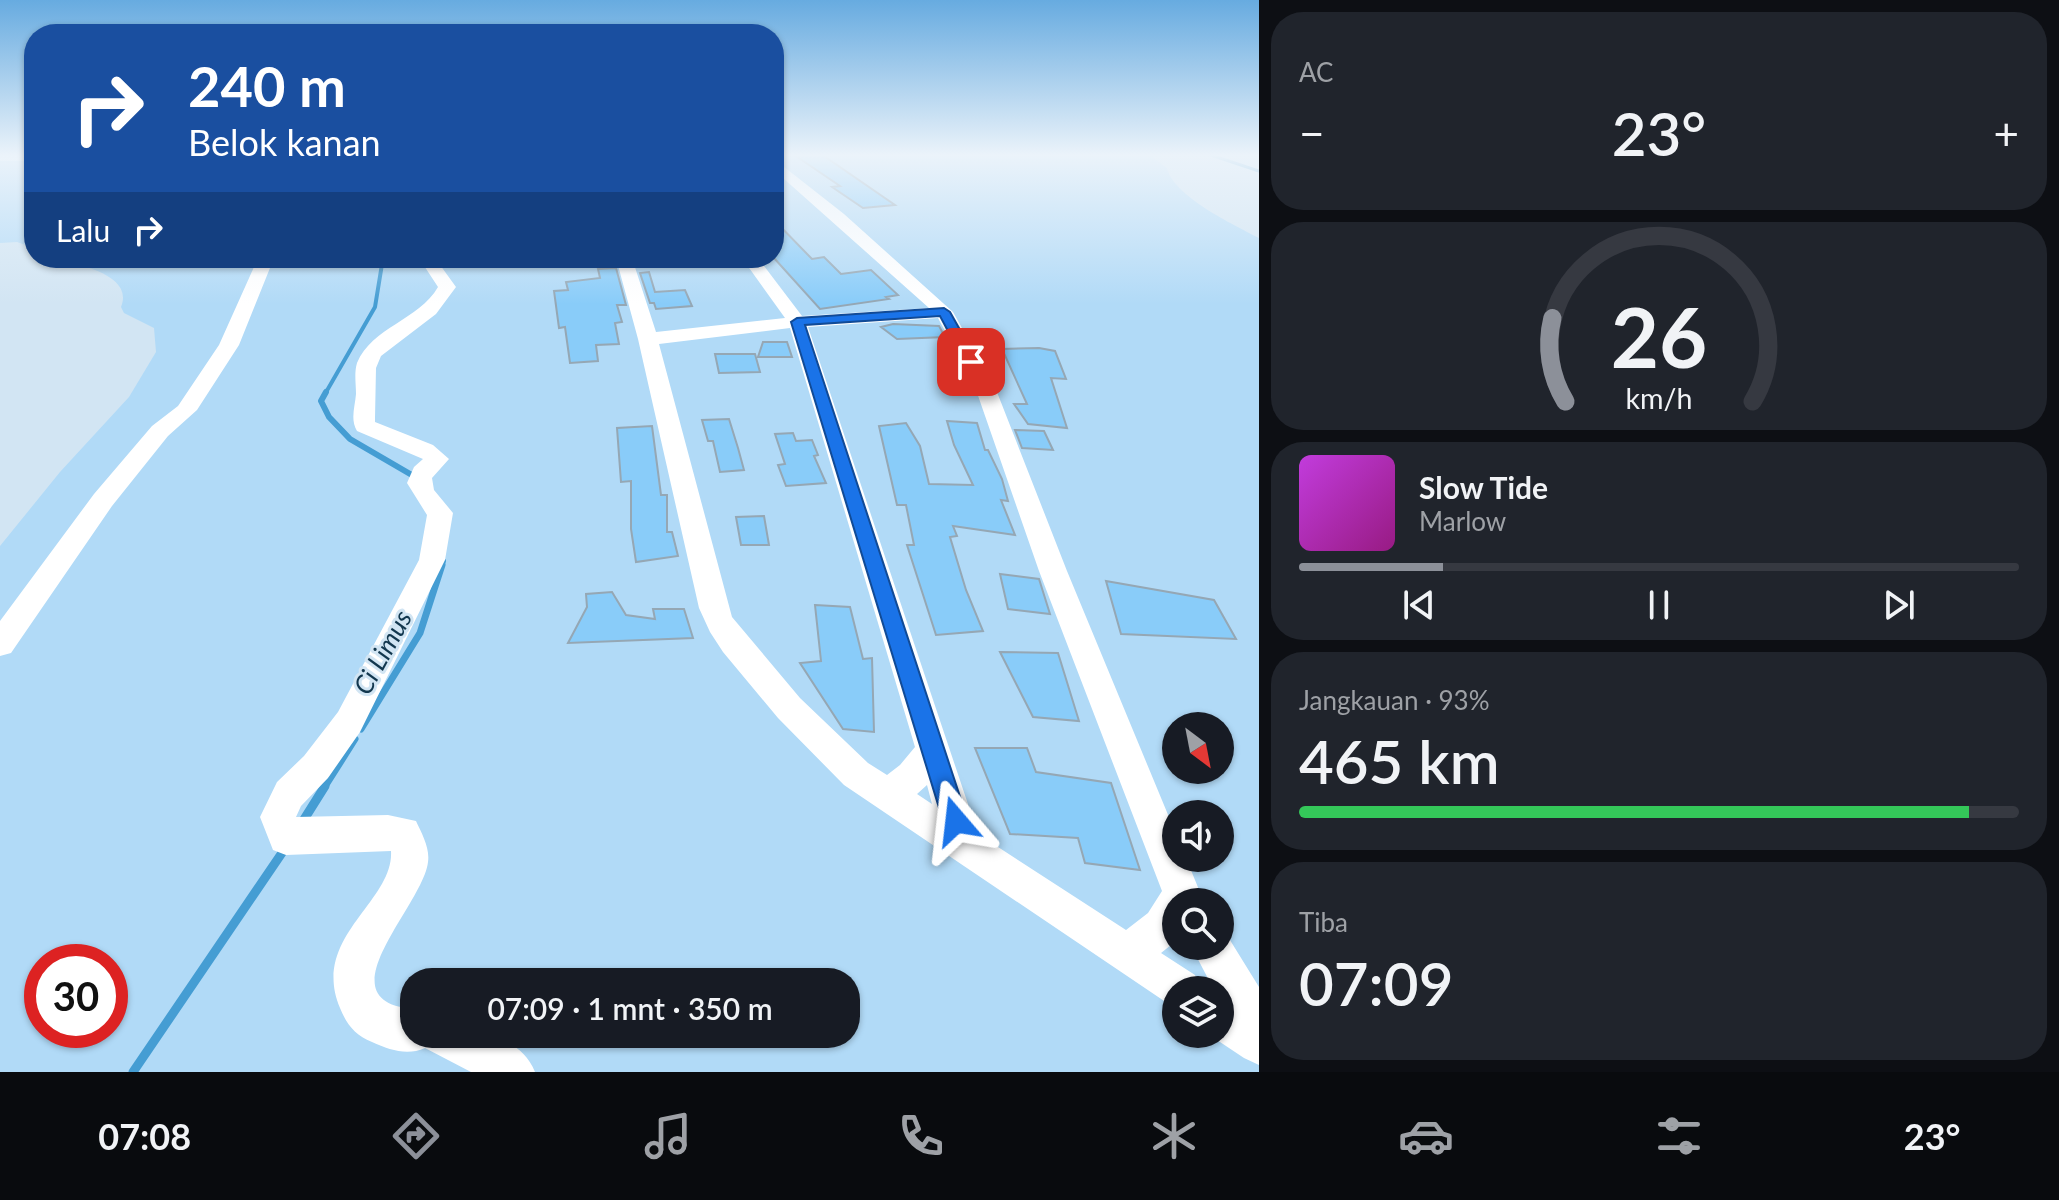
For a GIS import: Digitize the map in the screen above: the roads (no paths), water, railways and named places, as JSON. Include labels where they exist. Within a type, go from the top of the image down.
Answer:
[{"type":"street","points":[[823,204],[944,312],[985,387],[1175,888]]},
{"type":"street","points":[[0,644],[103,500],[160,431],[186,410],[194,399],[229,345],[262,268]]},
{"type":"street","points":[[400,1030],[384,1028],[363,1012],[352,988],[354,963],[408,869],[410,846],[403,834],[385,832],[286,837],[278,817],[289,794],[316,767],[349,722],[432,560],[440,513],[424,496],[420,481],[421,474],[437,459],[432,452],[365,426],[361,410],[366,399],[366,366],[375,349],[411,326],[442,299],[447,287],[432,268]]},
{"type":"street","points":[[627,268],[648,339],[713,608],[720,624],[818,739],[856,774],[1162,978]]},
{"type":"street","points":[[757,268],[797,322],[963,845]]},
{"type":"street","points":[[648,339],[797,322],[944,312]]},
{"type":"street","points":[[888,795],[912,777],[933,750]]},
{"type":"street","points":[[1127,955],[1162,927]]},
{"type":"street","points":[[1219,960],[1259,1027]]},
{"type":"street","points":[[1234,1026],[1259,1043]]},
{"type":"street","points":[[473,1048],[513,1072]]},
{"type":"waterway","name":"Ci Limus","points":[[325,394],[375,307],[381,268]]},
{"type":"waterway","name":"Ci Limus","points":[[326,392],[321,401],[329,417],[350,439],[417,478]]},
{"type":"waterway","name":"Ci Limus","points":[[441,567],[443,561]]},
{"type":"waterway","name":"Ci Limus","points":[[361,729],[420,633],[442,565]]},
{"type":"waterway","name":"Ci Limus","points":[[324,788],[355,739]]},
{"type":"waterway","name":"Ci Limus","points":[[303,821],[325,786]]},
{"type":"waterway","name":"Ci Limus","points":[[133,1072],[286,847]]}]
